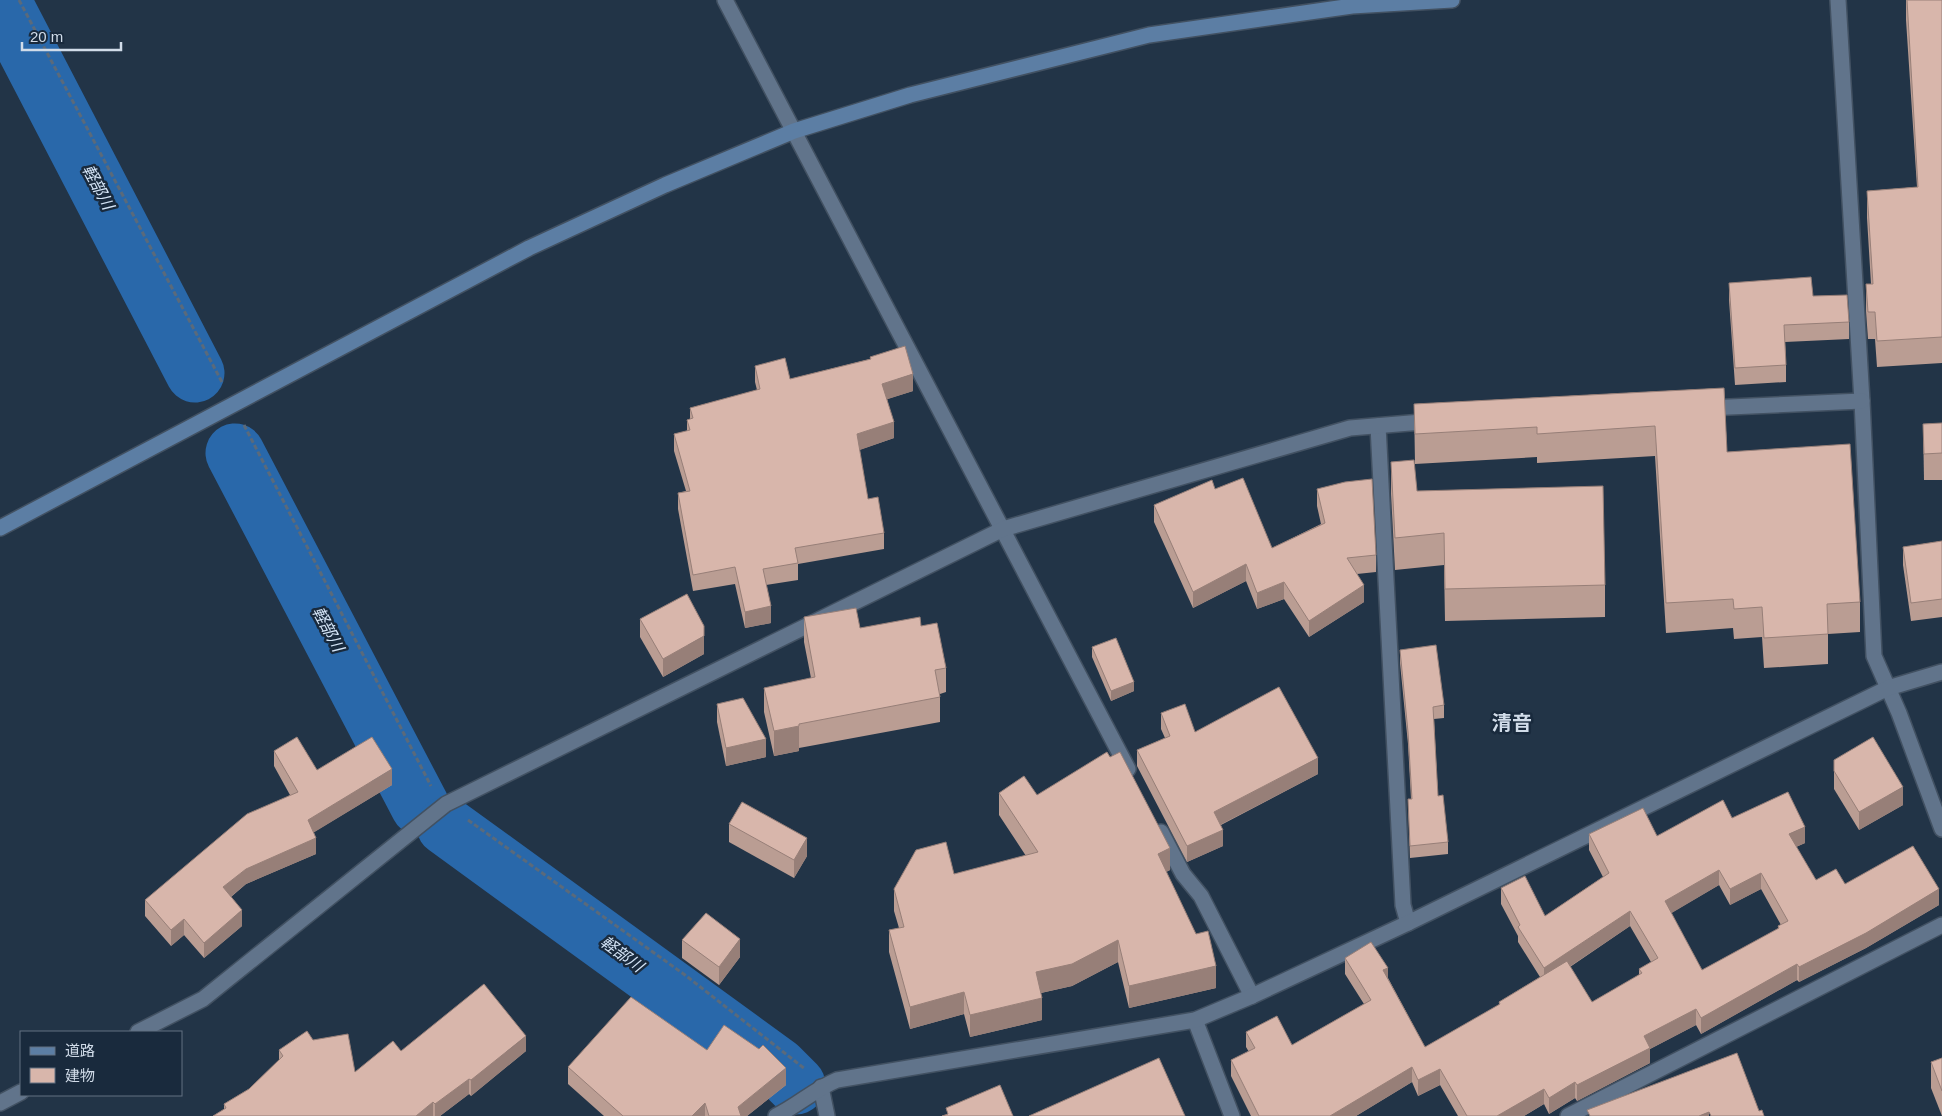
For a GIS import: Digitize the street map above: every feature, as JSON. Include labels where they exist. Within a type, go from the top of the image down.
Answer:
[{"type":"street","points":[[725,0],[1137,786]]},
{"type":"street","points":[[0,528],[529,248],[665,185],[794,131],[910,95],[1148,36],[1352,6],[1452,0]]},
{"type":"street","points":[[1838,0],[1862,401],[1874,656],[1942,829]]},
{"type":"street","points":[[1694,409],[1862,401]]},
{"type":"street","points":[[140,1031],[203,999],[446,804],[1003,529],[1350,428],[1447,421]]},
{"type":"street","points":[[1378,426],[1403,894],[1408,923]]},
{"type":"street","points":[[776,1116],[792,1108],[821,1087],[837,1080],[1195,1020],[1252,996],[1408,923],[1888,688],[1942,672]]},
{"type":"street","points":[[1155,821],[1183,874],[1200,896],[1252,996]]},
{"type":"street","points":[[1568,1116],[1942,925]]},
{"type":"street","points":[[1195,1020],[1232,1116]]},
{"type":"street","points":[[821,1087],[827,1116]]},
{"type":"street","points":[[0,1102],[20,1092]]},
{"type":"path","points":[[20,0],[234,404]]},
{"type":"building","points":[[1907,0],[1942,0],[1942,337],[1877,341],[1875,312],[1868,312],[1866,284],[1873,284],[1867,191],[1918,187]]},
{"type":"building","points":[[1811,277],[1813,296],[1847,295],[1849,322],[1784,325],[1786,365],[1735,368],[1729,283]]},
{"type":"building","points":[[905,346],[913,374],[882,384],[894,422],[857,434],[868,499],[878,497],[884,533],[795,548],[798,563],[763,569],[771,606],[745,612],[735,567],[693,575],[678,493],[690,491],[674,434],[690,430],[687,420],[693,418],[690,408],[760,389],[755,366],[785,358],[790,379],[871,359],[870,357]]},
{"type":"building","points":[[1724,388],[1727,452],[1850,444],[1860,602],[1827,604],[1828,634],[1764,638],[1762,607],[1734,609],[1733,599],[1666,603],[1655,426],[1537,434],[1537,427],[1415,434],[1414,404]]},
{"type":"building","points":[[1942,423],[1942,453],[1924,454],[1923,424]]},
{"type":"building","points":[[1414,460],[1417,491],[1603,486],[1605,585],[1445,589],[1444,533],[1395,538],[1391,462]]},
{"type":"building","points":[[1243,478],[1272,548],[1325,523],[1317,489],[1345,482],[1372,479],[1376,555],[1347,558],[1364,585],[1309,621],[1284,582],[1257,593],[1246,564],[1193,592],[1154,505],[1212,480],[1215,489]]},
{"type":"building","points":[[1942,541],[1942,599],[1911,603],[1903,547]]},
{"type":"building","points":[[687,594],[704,626],[704,636],[663,659],[640,619]]},
{"type":"building","points":[[856,608],[860,628],[920,617],[921,626],[937,623],[946,668],[935,670],[940,697],[799,724],[799,726],[774,731],[764,688],[815,677],[804,617]]},
{"type":"building","points":[[1116,638],[1134,682],[1111,691],[1092,647]]},
{"type":"building","points":[[1436,645],[1444,705],[1433,707],[1438,796],[1443,795],[1448,842],[1410,846],[1408,799],[1412,799],[1400,650]]},
{"type":"building","points":[[1279,687],[1318,758],[1214,812],[1223,830],[1187,846],[1137,750],[1170,736],[1161,713],[1185,704],[1195,732]]},
{"type":"building","points":[[743,698],[766,739],[726,748],[717,704]]},
{"type":"building","points":[[297,737],[317,770],[372,737],[392,769],[308,820],[316,838],[246,869],[223,887],[242,910],[204,943],[184,919],[171,930],[145,900],[247,814],[298,792],[274,751]]},
{"type":"building","points":[[1873,737],[1903,787],[1859,812],[1834,771],[1834,760]]},
{"type":"building","points":[[1107,752],[1110,757],[1120,752],[1170,848],[1158,854],[1196,934],[1208,931],[1216,966],[1129,986],[1118,940],[1072,964],[1036,972],[1042,998],[970,1015],[964,992],[910,1007],[889,930],[904,927],[894,889],[916,850],[946,842],[954,874],[1038,852],[999,793],[1024,776],[1037,795]]},
{"type":"building","points":[[1788,792],[1805,827],[1789,834],[1816,880],[1836,869],[1845,884],[1913,846],[1939,889],[1866,933],[1799,967],[1797,964],[1701,1018],[1696,1009],[1644,1036],[1650,1048],[1577,1085],[1575,1082],[1549,1098],[1544,1089],[1497,1116],[1467,1116],[1440,1069],[1418,1080],[1412,1067],[1330,1116],[1259,1116],[1231,1060],[1255,1048],[1246,1032],[1277,1016],[1292,1045],[1371,1000],[1345,958],[1371,942],[1388,968],[1383,970],[1425,1047],[1500,1004],[1499,1002],[1567,961],[1592,1002],[1642,973],[1639,969],[1658,958],[1630,911],[1544,968],[1518,927],[1520,925],[1501,888],[1525,876],[1545,916],[1609,873],[1589,834],[1643,808],[1657,836],[1723,800],[1732,818]],"holes":[[[1719,870],[1730,889],[1761,873],[1788,921],[1778,926],[1779,928],[1702,970],[1665,901]]]},
{"type":"building","points":[[742,802],[807,838],[794,860],[729,824]]},
{"type":"building","points":[[706,913],[740,939],[719,967],[682,940]]},
{"type":"building","points":[[484,984],[526,1036],[471,1080],[469,1079],[435,1104],[433,1102],[416,1116],[213,1116],[226,1108],[224,1104],[249,1089],[283,1056],[279,1050],[307,1031],[313,1040],[348,1034],[355,1072],[393,1041],[401,1051]]},
{"type":"building","points":[[631,997],[707,1050],[724,1025],[759,1049],[763,1045],[786,1068],[738,1107],[741,1116],[709,1116],[705,1103],[692,1116],[623,1116],[568,1067]]},
{"type":"building","points":[[1737,1053],[1759,1111],[1762,1110],[1764,1116],[1711,1116],[1709,1112],[1699,1116],[1590,1116],[1587,1110]]},
{"type":"building","points":[[1159,1058],[1185,1116],[1029,1116]]},
{"type":"building","points":[[1942,1058],[1942,1091],[1931,1062]]},
{"type":"building","points":[[1000,1085],[1013,1116],[942,1116],[948,1114],[946,1108]]},
{"type":"waterway","name":"軽部川","points":[[1,0],[195,373]]},
{"type":"waterway","name":"軽部川","points":[[235,453],[420,806]]},
{"type":"waterway","name":"軽部川","points":[[446,826],[778,1067],[796,1085]]},
{"type":"district","name":"清音","points":[[1512,723]]}]
